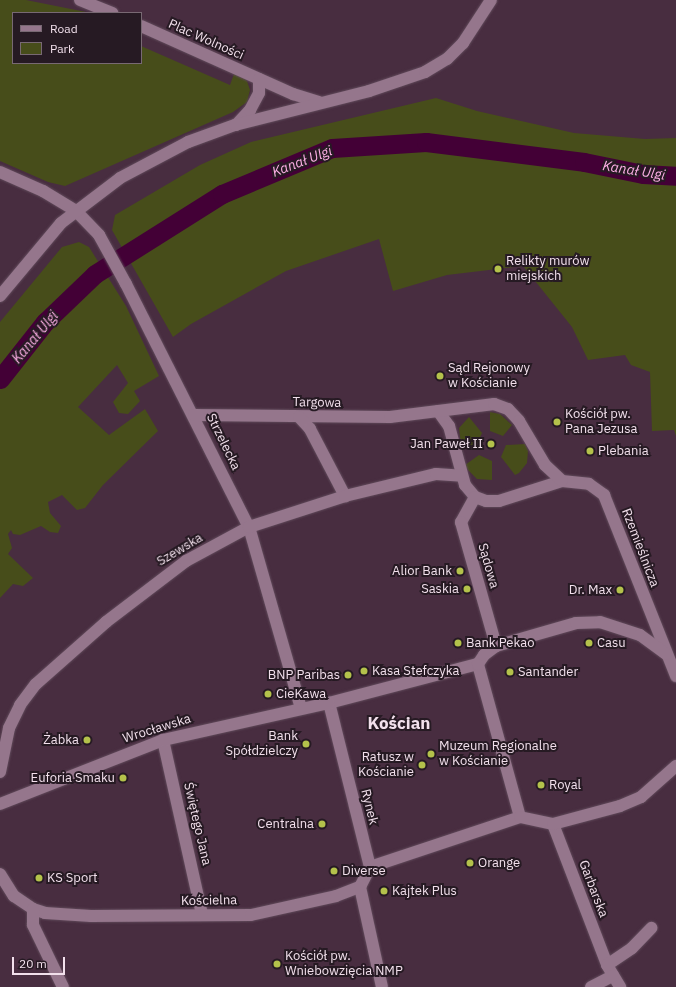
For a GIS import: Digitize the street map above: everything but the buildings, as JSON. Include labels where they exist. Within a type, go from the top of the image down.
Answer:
[{"type":"street","points":[[80,0],[101,4],[111,12]]},
{"type":"street","points":[[0,296],[38,248],[75,210],[120,178],[188,142],[235,125],[403,81],[425,72],[447,59],[463,43],[491,0]]},
{"type":"street","name":"Plac Wolności","points":[[142,26],[259,79],[319,102]]},
{"type":"street","points":[[235,125],[250,110],[259,93],[259,79]]},
{"type":"street","points":[[0,172],[43,191],[75,210]]},
{"type":"street","name":"Strzelecka","points":[[75,210],[102,240],[194,415],[249,527],[301,708]]},
{"type":"street","name":"Targowa","points":[[194,415],[390,417],[494,404],[508,409],[520,421],[545,465],[562,481]]},
{"type":"street","points":[[438,411],[449,426],[465,485],[475,497],[486,501],[499,501],[562,481]]},
{"type":"street","points":[[299,417],[310,429],[345,496]]},
{"type":"street","name":"Szewska","points":[[0,772],[9,728],[20,705],[53,667],[164,576],[249,527],[345,496],[436,474],[462,476]]},
{"type":"street","name":"Rzemieślnicza","points":[[562,481],[589,484],[604,496],[665,654],[676,676]]},
{"type":"street","name":"Sądowa","points":[[475,497],[461,522],[496,646]]},
{"type":"street","points":[[329,703],[478,664],[484,655],[496,646],[576,623],[600,622],[640,635],[676,662]]},
{"type":"street","points":[[478,664],[520,817]]},
{"type":"street","name":"Wrocławska","points":[[0,804],[163,740],[301,708],[329,703]]},
{"type":"street","name":"Rynek","points":[[329,703],[370,867]]},
{"type":"street","name":"Świętego Jana","points":[[163,740],[202,915]]},
{"type":"street","points":[[382,987],[360,887],[370,867],[520,817],[553,824],[620,806],[641,797],[676,766]]},
{"type":"street","name":"Garbarska","points":[[553,824],[607,964],[620,987]]},
{"type":"street","points":[[0,874],[14,896],[33,909],[33,925],[64,987]]},
{"type":"street","name":"Kościelna","points":[[33,909],[45,913],[91,916],[251,915],[336,896],[360,887]]},
{"type":"street","points":[[607,964],[632,948],[652,928]]},
{"type":"street","points":[[591,987],[613,976]]},
{"type":"green space","points":[[0,0],[26,0],[86,12],[12,12],[12,64],[142,64],[142,46],[230,85],[235,71],[247,81],[250,90],[247,102],[233,112],[65,186],[48,182],[0,161]]},
{"type":"green space","points":[[436,98],[477,111],[574,133],[645,139],[676,138],[676,436],[674,430],[652,431],[650,372],[631,365],[625,355],[588,360],[572,327],[523,266],[447,275],[393,291],[379,239],[286,271],[191,324],[173,337],[112,230],[115,215],[200,165],[251,142]]},
{"type":"green space","points":[[79,242],[89,247],[126,306],[159,376],[134,391],[140,401],[128,414],[119,413],[113,402],[128,383],[117,365],[78,407],[109,435],[145,409],[158,431],[103,485],[85,508],[77,510],[62,495],[48,502],[50,513],[61,526],[58,533],[50,532],[41,526],[20,535],[13,534],[11,530],[8,534],[12,548],[8,554],[33,578],[23,586],[13,584],[0,598],[0,322],[62,247]]},
{"type":"green space","points":[[490,412],[500,414],[512,425],[503,436],[490,431]]},
{"type":"green space","points":[[469,417],[482,433],[476,446],[461,445],[459,428]]},
{"type":"green space","points":[[525,444],[528,451],[527,463],[519,473],[515,475],[501,457],[506,445]]},
{"type":"green space","points":[[479,455],[492,461],[492,480],[477,479],[465,465]]},
{"type":"waterway","name":"Kanał Ulgi","points":[[0,379],[45,322],[95,274],[222,194],[332,148],[426,142],[584,162],[643,174],[676,176]]},
{"type":"place","name":"Relikty murów miejskich","points":[[498,269]]},
{"type":"place","name":"Sąd Rejonowy w Kościanie","points":[[440,376]]},
{"type":"place","name":"Kościół pw. Pana Jezusa","points":[[557,422]]},
{"type":"place","name":"Jan Paweł II","points":[[491,444]]},
{"type":"place","name":"Plebania","points":[[590,451]]},
{"type":"place","name":"Alior Bank","points":[[460,571]]},
{"type":"place","name":"Saskia","points":[[467,589]]},
{"type":"place","name":"Dr. Max","points":[[620,590]]},
{"type":"place","name":"Bank Pekao","points":[[458,643]]},
{"type":"place","name":"Casu","points":[[589,643]]},
{"type":"place","name":"Kasa Stefczyka","points":[[364,671]]},
{"type":"place","name":"Santander","points":[[510,672]]},
{"type":"place","name":"BNP Paribas","points":[[348,675]]},
{"type":"place","name":"CieKawa","points":[[268,694]]},
{"type":"place","name":"Żabka","points":[[87,740]]},
{"type":"place","name":"Bank Spółdzielczy","points":[[306,744]]},
{"type":"place","name":"Muzeum Regionalne w Kościanie","points":[[431,754]]},
{"type":"place","name":"Ratusz w Kościanie","points":[[422,765]]},
{"type":"place","name":"Euforia Smaku","points":[[123,778]]},
{"type":"place","name":"Royal","points":[[541,785]]},
{"type":"place","name":"Centralna","points":[[322,824]]},
{"type":"place","name":"Orange","points":[[470,863]]},
{"type":"place","name":"Diverse","points":[[334,871]]},
{"type":"place","name":"KS Sport","points":[[39,878]]},
{"type":"place","name":"Kajtek Plus","points":[[384,891]]},
{"type":"place","name":"Kościół pw. Wniebowzięcia NMP","points":[[277,964]]},
{"type":"district","name":"Kościan","points":[[399,724]]}]
